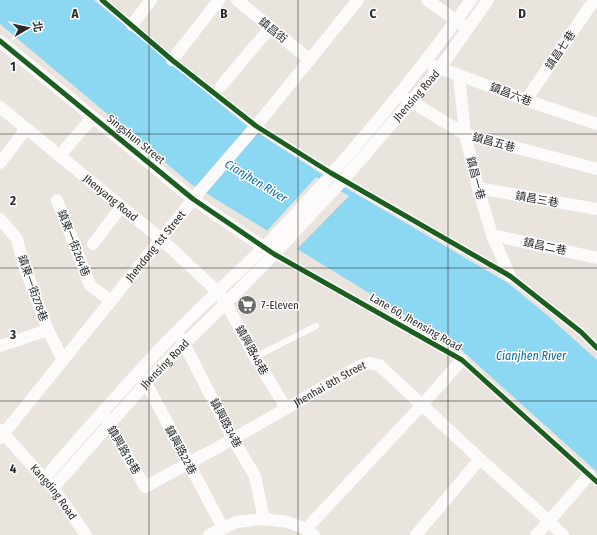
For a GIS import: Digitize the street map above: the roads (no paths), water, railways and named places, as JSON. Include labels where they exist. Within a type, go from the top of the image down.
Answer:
[{"type":"street","points":[[132,25],[151,0]]},
{"type":"street","points":[[172,60],[219,0]]},
{"type":"street","name":"鎮昌街","points":[[237,0],[310,60]]},
{"type":"street","name":"Jhendong 1st Street","points":[[1,434],[196,196],[252,131],[358,0]]},
{"type":"street","points":[[427,0],[456,21],[469,28]]},
{"type":"street","name":"Jhensing Road","points":[[44,479],[102,412],[177,331],[273,238],[398,95],[471,0]]},
{"type":"street","name":"Jhensing Road","points":[[53,488],[146,383],[278,250],[338,186],[440,68],[488,0]]},
{"type":"street","name":"鎮昌七巷","points":[[526,100],[590,6],[596,0]]},
{"type":"street","points":[[220,86],[270,28]]},
{"type":"street","name":"Singshun Street","points":[[0,41],[93,117],[263,247]]},
{"type":"street","name":"鎮昌六巷","points":[[424,63],[597,124]]},
{"type":"street","name":"鎮昌一巷","points":[[459,75],[466,134],[478,188],[492,235],[510,276]]},
{"type":"street","name":"鎮昌五巷","points":[[398,95],[466,134],[597,169]]},
{"type":"street","name":"Jhenyang Road","points":[[0,107],[161,239],[218,292]]},
{"type":"street","points":[[59,156],[93,117]]},
{"type":"street","points":[[0,163],[26,129]]},
{"type":"street","name":"鎮昌三巷","points":[[478,188],[597,209]]},
{"type":"street","name":"鎮東一街264巷","points":[[57,200],[90,285],[111,301]]},
{"type":"street","points":[[93,244],[121,206]]},
{"type":"street","name":"鎮東一街278巷","points":[[0,219],[17,239],[23,263],[48,330],[63,360]]},
{"type":"street","name":"鎮昌二巷","points":[[492,235],[597,258]]},
{"type":"street","name":"鎮興路48巷","points":[[218,292],[226,303],[255,357],[286,408]]},
{"type":"street","points":[[0,346],[48,330]]},
{"type":"street","name":"鎮興路34巷","points":[[177,331],[233,439],[256,476],[264,519]]},
{"type":"street","points":[[209,535],[236,522],[264,519],[288,522],[310,532],[462,360]]},
{"type":"street","name":"Jhenhai 8th Street","points":[[145,487],[233,439],[358,367],[369,363],[379,365],[564,535]]},
{"type":"street","name":"鎮興路22巷","points":[[140,370],[188,464],[223,528]]},
{"type":"street","name":"鎮興路18巷","points":[[102,412],[145,487]]},
{"type":"street","name":"Kangding Road","points":[[1,434],[53,488],[86,535]]},
{"type":"street","points":[[416,535],[480,459]]},
{"type":"street","points":[[536,535],[593,479]]},
{"type":"lane","name":"Lane 60, Jhensing Road","points":[[263,247],[278,250],[462,360],[593,479]]},
{"type":"lane","points":[[255,357],[316,326]]},
{"type":"water","name":"Cianjhen River","points":[[0,0],[94,0],[247,126],[317,171],[508,283],[547,315],[597,360],[597,472],[459,348],[191,184],[0,24]]},
{"type":"place","name":"7-Eleven","points":[[247,305]]}]
